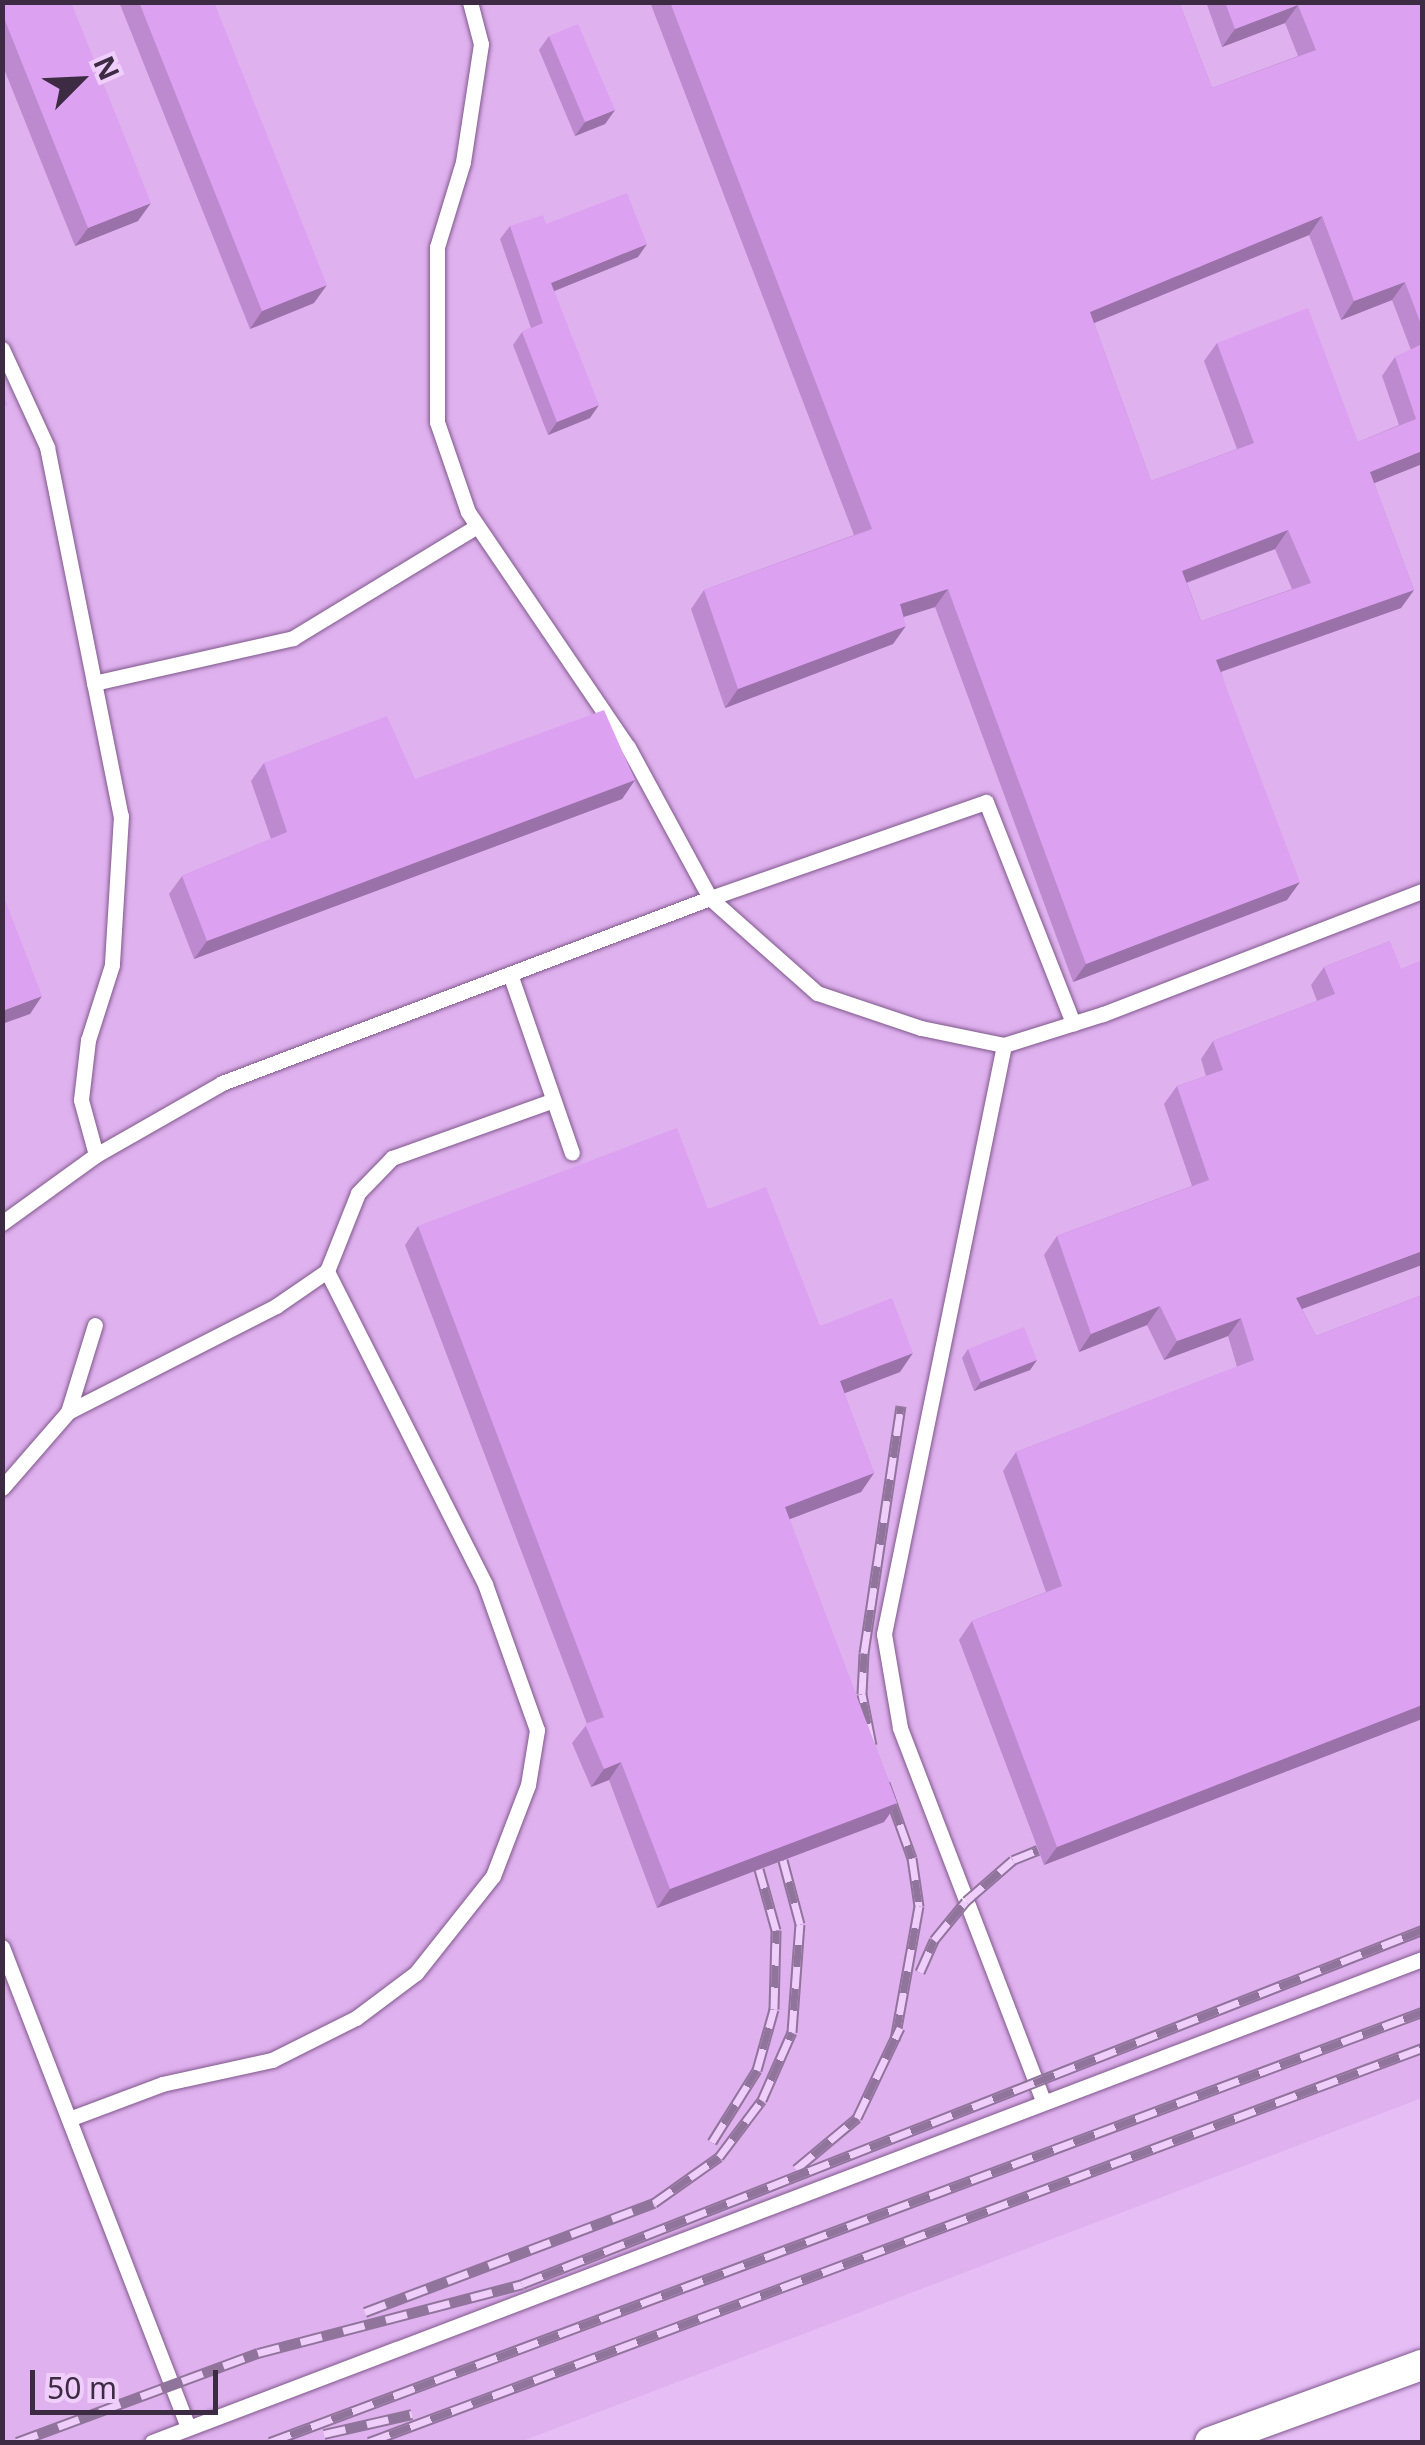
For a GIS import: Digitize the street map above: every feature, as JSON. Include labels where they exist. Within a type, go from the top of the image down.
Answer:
[{"type":"street","points":[[1210,2442],[1422,2365]]},
{"type":"lane","points":[[470,2],[480,44],[463,162],[437,247],[438,422],[477,526],[628,747],[710,898],[817,993],[922,1028],[1004,1045],[1074,1023],[1422,892]]},
{"type":"lane","points":[[2,350],[47,447],[121,816],[112,965],[88,1040],[80,1100],[96,1156]]},
{"type":"lane","points":[[94,684],[293,638],[477,526]]},
{"type":"lane","points":[[2,1223],[96,1156],[222,1083],[710,898],[986,802],[1074,1023]]},
{"type":"lane","points":[[510,974],[572,1154]]},
{"type":"lane","points":[[1004,1045],[884,1634],[900,1728],[1042,2100]]},
{"type":"lane","points":[[2,1488],[68,1412],[276,1306],[328,1271],[358,1194],[392,1158],[551,1100]]},
{"type":"lane","points":[[69,2119],[162,2084],[272,2060],[356,2018],[416,1974],[493,1876],[528,1784],[536,1730],[485,1584],[328,1271]]},
{"type":"lane","points":[[68,1412],[95,1325]]},
{"type":"lane","points":[[2,1947],[188,2427]]},
{"type":"lane","points":[[152,2442],[1042,2100],[1422,1959]]},
{"type":"shaded area","points":[[3,3],[1422,3],[1422,2098],[520,2442],[3,2442]]},
{"type":"building","points":[[2,2],[71,2],[151,203],[88,228],[2,13]]},
{"type":"building","points":[[139,2],[214,2],[327,285],[262,311]]},
{"type":"building","points":[[670,2],[1179,2],[1212,88],[1316,50],[1298,5],[1235,29],[1225,2],[1422,2],[1422,327],[1405,282],[1354,301],[1322,216],[1090,312],[1151,481],[1254,443],[1217,343],[1308,308],[1358,442],[1416,419],[1395,357],[1422,344],[1422,451],[1370,472],[1414,590],[1216,660],[1300,882],[1086,964],[948,589],[900,604],[906,626],[738,689],[704,590],[872,529]],"holes":[[[1288,530],[1311,583],[1201,621],[1182,571]]]},
{"type":"building","points":[[578,24],[615,110],[585,122],[549,36]]},
{"type":"building","points":[[627,193],[647,244],[551,283],[599,405],[557,422],[522,332],[543,323],[510,226],[543,215],[546,224]]},
{"type":"building","points":[[604,710],[635,780],[207,941],[182,876],[287,832],[264,763],[387,716],[415,779]]},
{"type":"building","points":[[2,892],[42,996],[2,1011]]},
{"type":"building","points":[[1390,941],[1401,969],[1422,960],[1422,1251],[1296,1298],[1316,1336],[1422,1295],[1422,1705],[1057,1847],[972,1621],[1062,1586],[1016,1452],[1254,1360],[1241,1318],[1177,1341],[1160,1306],[1091,1334],[1057,1236],[1209,1180],[1177,1086],[1223,1070],[1213,1041],[1335,994],[1324,967]]},
{"type":"building","points":[[677,1128],[708,1209],[766,1187],[820,1326],[892,1298],[913,1353],[840,1381],[874,1473],[785,1507],[897,1803],[670,1889],[621,1762],[604,1769],[585,1724],[604,1717],[418,1226]]},
{"type":"building","points":[[1024,1327],[1037,1360],[981,1382],[968,1349]]},
{"type":"railway","points":[[872,1745],[862,1694],[864,1653],[901,1406]]},
{"type":"railway","points":[[885,1783],[912,1858],[919,1906],[895,2040]]},
{"type":"railway","points":[[920,1972],[934,1940],[966,1901],[1013,1860],[1038,1850]]},
{"type":"railway","points":[[365,2312],[654,2203],[719,2157],[762,2100],[792,2032],[800,1924],[783,1860]]},
{"type":"railway","points":[[712,2142],[757,2070],[774,2009],[776,1930],[759,1869]]},
{"type":"railway","points":[[17,2442],[258,2353],[522,2284],[1422,1930]]},
{"type":"railway","points":[[270,2442],[1422,2012]]},
{"type":"railway","points":[[796,2169],[857,2118],[900,2028]]},
{"type":"railway","points":[[369,2442],[1422,2048]]},
{"type":"railway","points":[[324,2434],[412,2414]]}]
